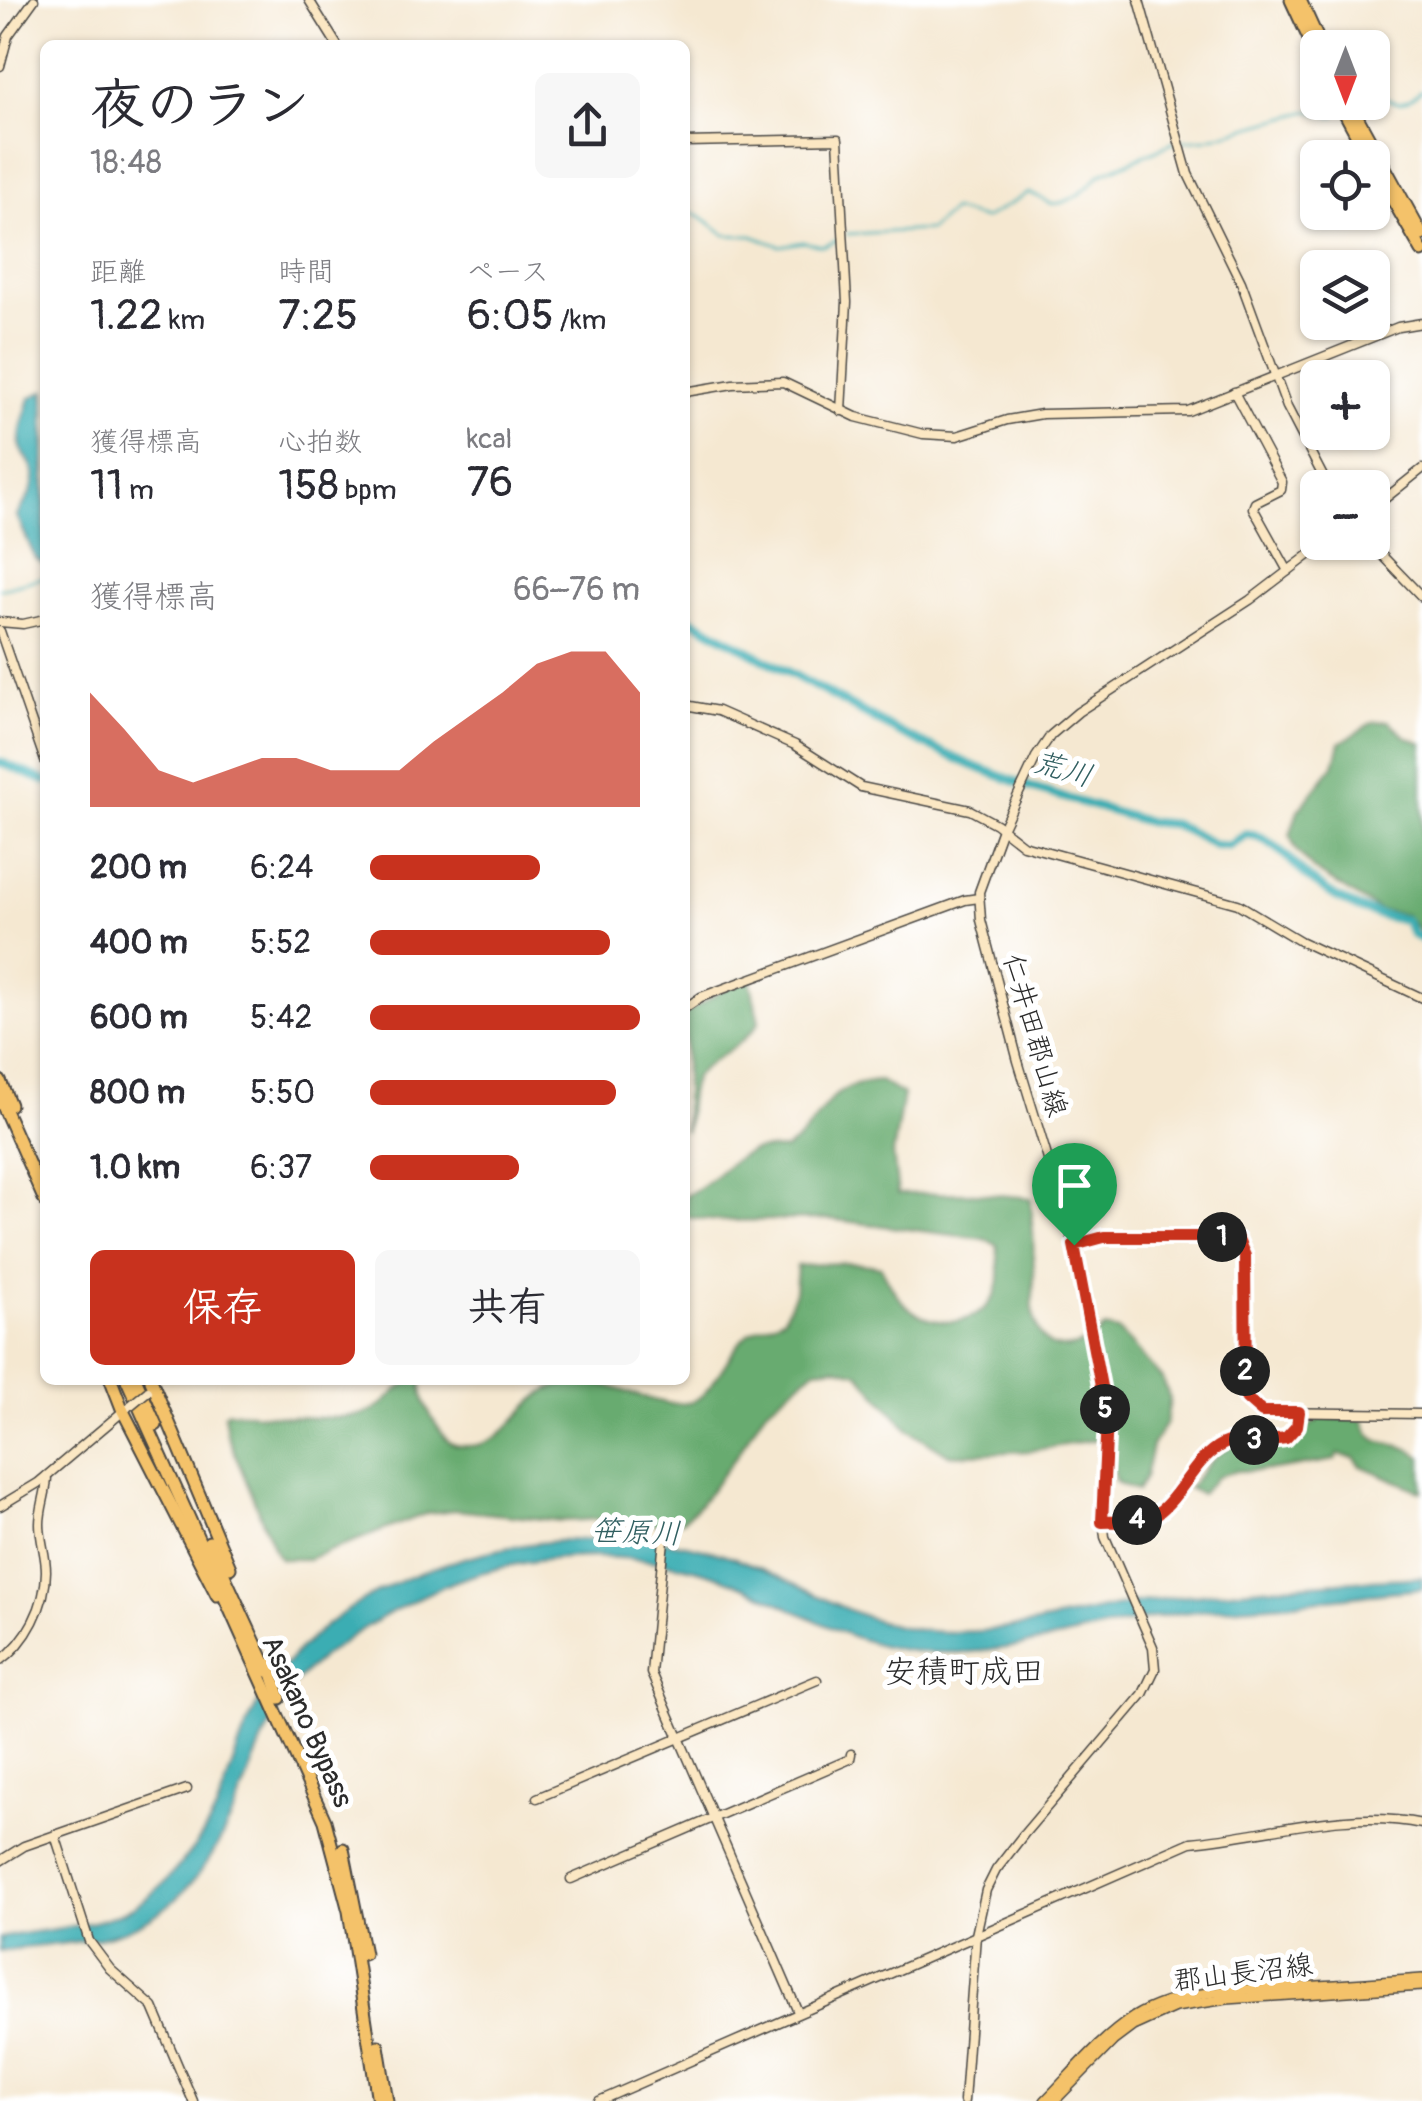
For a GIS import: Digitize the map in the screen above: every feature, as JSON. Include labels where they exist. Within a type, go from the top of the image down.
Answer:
[{"type":"highway","points":[[1291,0],[1305,30]]},
{"type":"highway","points":[[1300,0],[1314,30]]},
{"type":"highway","points":[[1359,120],[1422,234]]},
{"type":"highway","points":[[1390,195],[1422,251]]},
{"type":"highway","points":[[0,1081],[40,1169]]},
{"type":"highway","points":[[0,1099],[40,1198]]},
{"type":"highway","points":[[13,1130],[40,1189]]},
{"type":"highway","points":[[114,1385],[244,1648],[267,1671]]},
{"type":"highway","name":"Asakano Bypass","points":[[129,1385],[280,1698],[291,1732],[334,1821],[351,1880],[387,2101]]},
{"type":"highway","name":"Asakano Bypass","points":[[138,1385],[267,1671],[338,1864],[378,2101]]},
{"type":"highway","points":[[153,1385],[267,1671]]},
{"type":"main road","name":"郡山長沼線","points":[[1044,2101],[1108,2035],[1138,2015],[1183,1997],[1422,1982]]},
{"type":"main road","name":"郡山長沼線","points":[[1054,2101],[1113,2040],[1175,2007],[1422,1982]]},
{"type":"street","points":[[0,66],[8,36],[34,0]]},
{"type":"street","points":[[309,0],[334,40]]},
{"type":"street","points":[[1139,0],[1188,174],[1241,282],[1274,376],[1319,470]]},
{"type":"street","points":[[690,142],[838,138],[847,296],[841,410]]},
{"type":"street","points":[[690,391],[783,382],[841,410],[922,434],[957,436],[1042,414],[1188,410],[1398,327],[1422,323]]},
{"type":"street","points":[[1234,392],[1282,482],[1280,490],[1254,503],[1253,508],[1288,571]]},
{"type":"street","points":[[1390,494],[1422,470]]},
{"type":"street","name":"仁井田郡山線","points":[[964,2101],[981,1904],[996,1870],[1149,1684],[1156,1663],[1148,1635],[1108,1548],[1102,1522],[1107,1418],[1074,1245],[980,920],[982,877],[1040,750],[1071,716],[1250,600],[1302,560]]},
{"type":"street","points":[[1386,560],[1422,597]]},
{"type":"street","points":[[0,622],[24,624],[40,620]]},
{"type":"street","points":[[0,631],[40,733]]},
{"type":"street","points":[[690,705],[718,710],[795,745],[859,786],[970,810],[1002,828],[1023,846],[1238,904],[1300,941],[1422,998]]},
{"type":"street","points":[[690,1005],[701,997],[979,898]]},
{"type":"street","points":[[1074,1245],[1104,1237],[1238,1240],[1245,1256],[1246,1398],[1262,1412],[1422,1414]]},
{"type":"street","points":[[0,1506],[47,1476],[152,1385]]},
{"type":"street","points":[[1102,1522],[1150,1518],[1216,1448],[1238,1440],[1286,1438],[1297,1426],[1299,1412]]},
{"type":"street","points":[[0,1661],[15,1650],[29,1630],[44,1585],[40,1522],[47,1476]]},
{"type":"street","points":[[663,1541],[651,1673],[798,2012]]},
{"type":"street","points":[[537,1798],[816,1680]]},
{"type":"street","points":[[571,1879],[848,1760],[851,1754]]},
{"type":"street","points":[[0,1861],[14,1850],[187,1789]]},
{"type":"street","points":[[599,2101],[1191,1842],[1333,1820],[1422,1824]]},
{"type":"street","points":[[55,1835],[89,1941],[110,1969],[153,2007],[193,2101]]},
{"type":"green space","points":[[1389,721],[1405,736],[1422,743],[1422,934],[1405,915],[1380,911],[1315,871],[1296,850],[1290,836],[1298,810],[1334,765],[1340,743],[1373,722]]},
{"type":"green space","points":[[750,979],[759,1022],[743,1040],[700,1072],[690,1091],[690,1011],[739,980]]},
{"type":"green space","points":[[880,1081],[903,1095],[893,1154],[898,1194],[975,1193],[1031,1198],[1033,1312],[1045,1341],[1064,1348],[1085,1342],[1105,1328],[1118,1331],[1163,1380],[1170,1399],[1166,1423],[1152,1446],[1145,1477],[1137,1491],[1116,1482],[1105,1438],[1029,1451],[949,1455],[908,1429],[858,1373],[835,1367],[816,1369],[765,1410],[737,1455],[701,1503],[682,1521],[665,1525],[605,1519],[561,1521],[455,1510],[428,1513],[308,1559],[281,1559],[276,1554],[227,1434],[224,1414],[228,1411],[300,1417],[357,1416],[377,1408],[404,1385],[422,1385],[426,1406],[442,1434],[454,1445],[469,1446],[492,1440],[533,1401],[562,1385],[605,1385],[664,1402],[691,1402],[712,1384],[744,1338],[784,1317],[795,1292],[797,1266],[839,1263],[881,1267],[907,1307],[937,1321],[963,1320],[985,1308],[998,1285],[999,1270],[997,1245],[984,1239],[828,1219],[718,1221],[690,1218],[690,1193],[741,1156],[766,1149],[784,1150],[809,1128],[833,1097],[859,1084]]},
{"type":"green space","points":[[1320,1417],[1364,1420],[1375,1439],[1422,1457],[1422,1492],[1361,1466],[1354,1458],[1338,1455],[1336,1460],[1218,1476],[1201,1494],[1188,1488],[1212,1460],[1229,1448],[1286,1445]]},
{"type":"water","points":[[40,393],[40,562],[17,516],[34,479],[20,438],[30,398]]},
{"type":"water","points":[[642,1537],[726,1555],[878,1621],[930,1631],[1014,1627],[1148,1601],[1285,1586],[1422,1577],[1422,1589],[1195,1611],[1032,1644],[932,1653],[859,1638],[748,1588],[680,1566],[606,1557],[532,1562],[496,1569],[442,1587],[393,1611],[341,1643],[300,1678],[271,1724],[218,1845],[178,1897],[149,1919],[114,1934],[0,1952],[0,1938],[112,1916],[145,1899],[165,1881],[210,1822],[248,1723],[275,1678],[329,1623],[360,1602],[431,1569],[506,1548]]},
{"type":"waterway","points":[[1390,100],[1403,102],[1422,90]]},
{"type":"waterway","points":[[1183,141],[1206,139],[1300,113]]},
{"type":"waterway","points":[[847,234],[930,230],[952,210],[984,219],[1028,193],[1050,203],[1064,202],[1099,175],[1175,142]]},
{"type":"waterway","points":[[690,212],[726,235],[752,236],[780,246],[803,242],[823,246],[840,239]]},
{"type":"waterway","points":[[0,589],[40,578]]},
{"type":"waterway","name":"荒川","points":[[690,619],[902,734],[971,765],[1038,790],[1148,822],[1173,824],[1215,845],[1229,846],[1247,834],[1258,837],[1276,847],[1326,890],[1368,912],[1405,920],[1413,935],[1422,939]]},
{"type":"waterway","name":"荒川","points":[[0,762],[40,779]]},
{"type":"district","name":"安積町成田","points":[[964,1671]]},
{"type":"route","points":[[1104,1237],[1238,1240],[1245,1256],[1245,1394],[1250,1404],[1262,1412],[1299,1412],[1292,1433],[1280,1439],[1226,1442],[1150,1518],[1102,1522],[1107,1418],[1074,1245],[1104,1237]]},
{"type":"water label","name":"笹原川","points":[[636,1532]]}]
